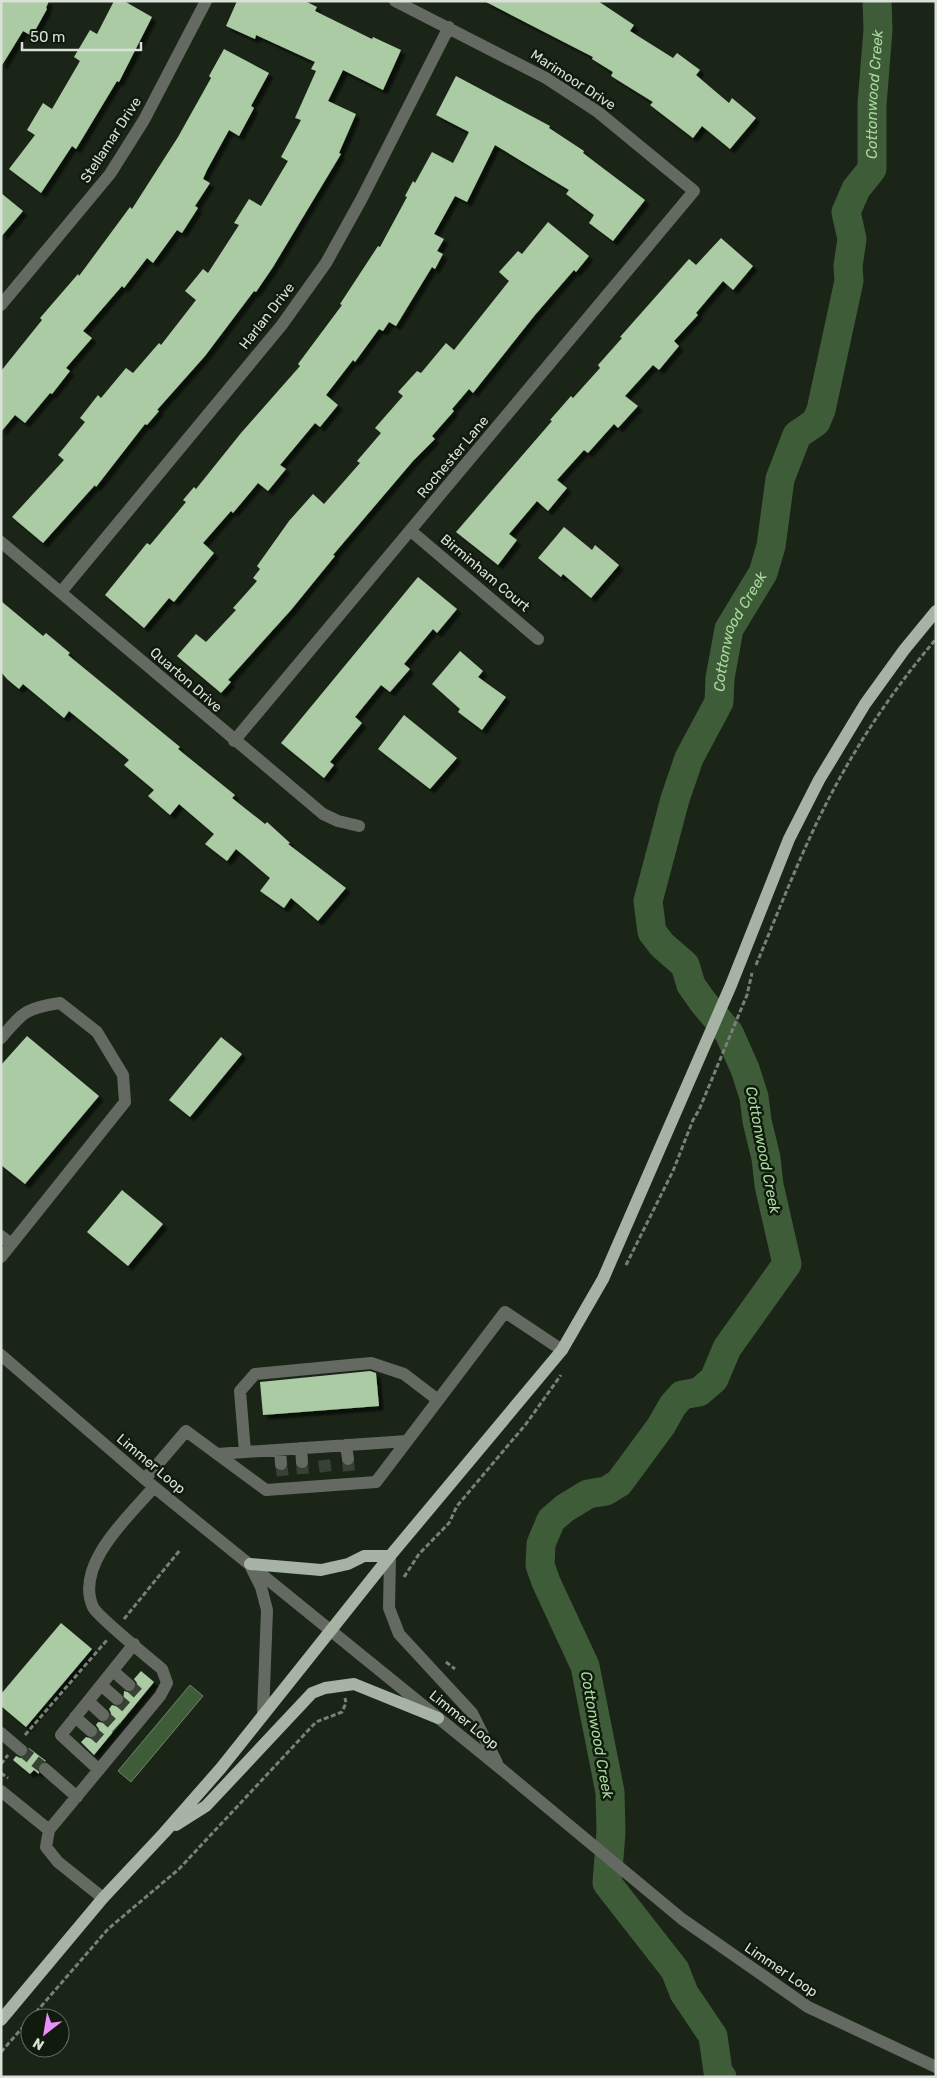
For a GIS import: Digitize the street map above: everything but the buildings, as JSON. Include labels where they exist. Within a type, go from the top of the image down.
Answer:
[{"type":"main road","points":[[1,2020],[103,1898],[221,1768],[330,1629],[562,1350],[603,1279],[731,984],[790,839],[819,780],[865,704],[936,611]]},
{"type":"main road","points":[[250,1564],[321,1570],[348,1564],[364,1556],[390,1556]]},
{"type":"main road","points":[[164,1833],[206,1806],[312,1692],[354,1684],[438,1718]]},
{"type":"street","name":"Stellamar Drive","points":[[1,305],[110,174],[144,120],[206,1]]},
{"type":"street","name":"Marimoor Drive","points":[[395,1],[554,82],[598,112],[694,191]]},
{"type":"street","name":"Harlan Drive","points":[[61,592],[281,326],[326,263],[361,200],[449,27]]},
{"type":"street","name":"Rochester Lane","points":[[234,741],[412,531],[694,191]]},
{"type":"street","name":"Birminham Court","points":[[412,531],[538,639]]},
{"type":"street","name":"Quarton Drive","points":[[1,542],[234,741],[323,814],[338,821],[359,826]]},
{"type":"street","points":[[1,1038],[21,1014],[35,1007],[60,1003],[97,1032],[123,1075],[124,1084],[124,1102],[6,1240],[1,1257]]},
{"type":"street","points":[[103,1898],[58,1862],[46,1847],[49,1830],[141,1719],[147,1701],[167,1683],[162,1669],[93,1608],[88,1584],[96,1558],[186,1431],[266,1490],[283,1483],[349,1478],[376,1482],[505,1312],[562,1350]]},
{"type":"street","name":"Limmer Loop","points":[[1,1355],[150,1483],[682,1919],[808,2007],[936,2067]]},
{"type":"street","points":[[245,1452],[240,1391],[255,1374],[371,1363],[404,1374],[438,1400]]},
{"type":"street","points":[[217,1454],[407,1441]]},
{"type":"street","points":[[346,1445],[348,1459]]},
{"type":"street","points":[[322,1447],[324,1460]]},
{"type":"street","points":[[300,1448],[302,1462]]},
{"type":"street","points":[[280,1450],[281,1464]]},
{"type":"street","points":[[390,1556],[389,1608],[399,1634],[472,1713],[500,1768]]},
{"type":"street","points":[[250,1564],[261,1587],[267,1610],[263,1714]]},
{"type":"street","points":[[99,1770],[61,1735],[134,1644]]},
{"type":"street","points":[[112,1671],[129,1685]]},
{"type":"street","points":[[101,1685],[117,1699]]},
{"type":"street","points":[[88,1701],[104,1716]]},
{"type":"street","points":[[131,1711],[141,1719]]},
{"type":"street","points":[[75,1717],[91,1731]]},
{"type":"street","points":[[117,1728],[127,1736]]},
{"type":"street","points":[[1,1734],[20,1745]]},
{"type":"street","points":[[104,1742],[114,1751]]},
{"type":"street","points":[[45,1769],[77,1797]]},
{"type":"street","points":[[1,1791],[49,1830]]},
{"type":"path","points":[[699,1110],[748,995],[752,973],[821,814],[853,756],[890,698],[936,639]]},
{"type":"path","points":[[123,1620],[180,1550]]},
{"type":"path","points":[[20,1745],[108,1639]]},
{"type":"path","points":[[39,2008],[108,1930],[179,1869],[316,1722],[342,1712],[346,1704],[344,1694]]},
{"type":"path","points":[[1,2052],[20,2030]]},
{"type":"shaded area","points":[[190,1685],[203,1696],[131,1782],[118,1771]]},
{"type":"waterway","name":"Cottonwood Creek","points":[[722,2077],[718,2072],[713,2036],[684,1993],[675,1970],[607,1883],[611,1832],[610,1792],[585,1666],[546,1582],[540,1565],[541,1544],[551,1520],[565,1508],[588,1494],[606,1491],[619,1483],[682,1395],[699,1392],[714,1379],[727,1348],[787,1264],[769,1185],[766,1158],[757,1121],[754,1097],[745,1069],[729,1033],[691,985],[685,965],[662,945],[652,932],[648,901],[675,799],[689,758],[719,702],[720,678],[729,629],[763,573],[771,546],[780,479],[797,435],[816,422],[821,410],[849,281],[848,266],[852,239],[846,212],[856,189],[872,169],[872,104],[878,30],[877,1]]},
{"type":"tunnel","points":[[348,1459],[349,1473]]},
{"type":"tunnel","points":[[324,1460],[326,1474]]},
{"type":"tunnel","points":[[302,1462],[303,1476]]},
{"type":"tunnel","points":[[281,1464],[283,1477]]},
{"type":"tunnel","points":[[129,1685],[142,1697]]},
{"type":"tunnel","points":[[117,1699],[131,1711]]},
{"type":"tunnel","points":[[103,1715],[117,1728]]},
{"type":"tunnel","points":[[91,1731],[104,1742]]},
{"type":"tunnel","points":[[21,1750],[45,1769]]}]
